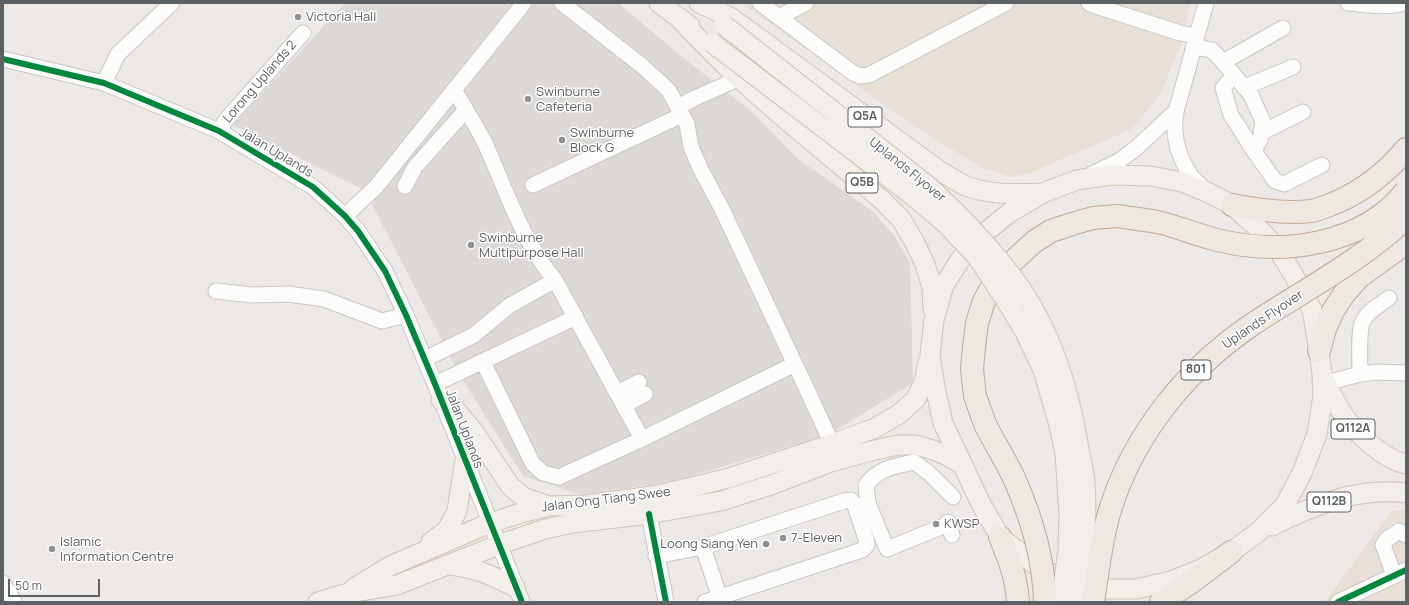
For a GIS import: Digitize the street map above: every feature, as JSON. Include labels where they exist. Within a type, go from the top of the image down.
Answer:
[{"type":"highway","points":[[1232,205],[1259,210],[1287,212],[1312,211],[1350,196],[1372,183],[1406,149]]},
{"type":"highway","points":[[1045,602],[1043,578],[1038,550],[1029,517],[1014,478],[985,424],[975,396],[972,368],[977,323],[984,301],[1000,273],[1035,241],[1051,231],[1093,218],[1117,216],[1140,219],[1162,223],[1218,240],[1269,248],[1296,246],[1323,242],[1357,230],[1380,216],[1406,191]]},
{"type":"highway","name":"Uplands Flyover","points":[[1092,602],[1101,550],[1111,508],[1125,470],[1145,434],[1170,398],[1199,367],[1227,343],[1250,326],[1353,260],[1379,241],[1406,218]]},
{"type":"highway","points":[[1319,351],[1325,329],[1344,294],[1359,277],[1406,243]]},
{"type":"highway","points":[[1000,537],[1010,559],[1016,581],[1018,602]]},
{"type":"highway","points":[[1161,602],[1231,552]]},
{"type":"main road","name":"Q5B","points":[[659,3],[679,18],[705,47],[738,78],[883,201],[901,219],[925,264],[932,288],[934,320]]},
{"type":"main road","name":"Uplands Flyover","points":[[697,3],[927,185],[956,211],[992,250],[1022,291],[1044,331],[1059,367],[1074,422],[1085,483],[1084,553],[1079,602]]},
{"type":"main road","name":"Q5A","points":[[697,3],[730,17],[941,172],[967,186],[989,192],[1014,194],[1045,192]]},
{"type":"main road","name":"Uplands Flyover","points":[[679,18],[912,196],[946,224],[978,258],[1025,332],[1043,370],[1059,425],[1065,454],[1069,515],[1068,550],[1061,602]]},
{"type":"main road","points":[[1111,175],[1151,176],[1182,182],[1209,193],[1232,205],[1261,230],[1277,248],[1312,310],[1324,378],[1323,395],[1316,434],[1302,473],[1285,505],[1257,533],[1231,552],[1201,569],[1171,581],[1136,589],[1103,589],[1068,582],[1038,567],[1000,537],[981,504],[943,423],[930,355],[934,320],[944,285],[976,239],[1010,213],[1045,192],[1077,180],[1111,175]]},
{"type":"main road","name":"Jalan Ong Tiang Swee","points":[[344,594],[390,566],[490,523],[549,506],[586,505],[659,495],[729,478],[832,444],[875,428],[899,414],[916,399],[924,382],[930,355]]},
{"type":"main road","name":"Q112A","points":[[1324,378],[1340,412],[1350,426],[1365,440],[1385,454],[1406,464]]},
{"type":"main road","points":[[438,392],[455,409],[474,432],[512,487],[525,498],[549,506]]},
{"type":"main road","name":"Jalan Ong Tiang Swee","points":[[318,602],[344,594],[397,585],[498,545],[556,526],[649,514],[721,501],[771,485],[831,462],[898,445],[916,445],[943,454],[963,465]]},
{"type":"main road","points":[[390,566],[447,530],[457,511],[465,460]]},
{"type":"main road","name":"Q112B","points":[[1257,533],[1291,516],[1340,498],[1368,493],[1403,494]]},
{"type":"main road","points":[[448,565],[464,566],[481,571],[518,595]]},
{"type":"street","points":[[104,83],[118,54],[172,3]]},
{"type":"street","points":[[345,216],[376,186],[454,92],[524,3]]},
{"type":"street","points":[[562,3],[657,79],[668,91],[687,124],[691,147],[701,170],[722,209],[832,444]]},
{"type":"street","points":[[760,3],[845,67],[860,76],[869,75],[1006,3]]},
{"type":"street","points":[[1089,3],[1180,33],[1211,50],[1251,95],[1263,122],[1260,140],[1254,151]]},
{"type":"street","points":[[1206,3],[1182,94],[1175,112],[1174,129],[1181,157],[1191,176],[1209,193]]},
{"type":"street","points":[[1348,3],[1395,6],[1405,3]]},
{"type":"street","points":[[779,17],[800,4]]},
{"type":"street","points":[[1223,62],[1283,28]]},
{"type":"street","name":"Lorong Uplands 2","points":[[219,131],[226,120],[303,33]]},
{"type":"street","name":"Jalan Uplands","points":[[3,59],[104,83],[219,131],[313,187],[345,216],[358,231],[385,271],[406,316],[425,359],[518,595]]},
{"type":"street","points":[[1245,87],[1293,67]]},
{"type":"street","points":[[1234,75],[1224,88],[1231,114],[1275,181],[1284,184],[1322,165]]},
{"type":"street","points":[[533,185],[680,111],[695,98],[738,78]]},
{"type":"street","points":[[454,92],[484,141],[531,247],[555,280],[642,439]]},
{"type":"street","points":[[404,186],[415,167],[466,110]]},
{"type":"street","points":[[1077,180],[1118,162],[1135,149],[1175,112]]},
{"type":"street","points":[[1261,133],[1303,112]]},
{"type":"street","points":[[425,359],[474,335],[508,306],[555,280]]},
{"type":"street","points":[[216,291],[252,295],[288,294],[324,299],[382,321],[406,316]]},
{"type":"street","points":[[1360,374],[1361,330],[1363,321],[1369,314],[1389,298]]},
{"type":"street","points":[[438,392],[483,362],[576,317]]},
{"type":"street","points":[[483,362],[533,464],[543,473],[559,478],[795,364]]},
{"type":"street","points":[[1324,378],[1376,372],[1406,373]]},
{"type":"street","points":[[621,399],[642,388]]},
{"type":"street","points":[[871,451],[873,475]]},
{"type":"street","points":[[705,602],[862,550],[867,545],[862,506],[866,485],[873,475],[892,467],[914,462],[929,473],[953,496]]},
{"type":"street","points":[[656,556],[703,547],[851,500],[862,506],[887,549],[946,525],[948,522],[952,535]]},
{"type":"street","points":[[649,514],[666,602]]},
{"type":"street","points":[[1338,602],[1400,572],[1383,545],[1387,539],[1398,531],[1406,535]]},
{"type":"street","points":[[703,547],[720,598]]},
{"type":"street","points":[[3,583],[14,602]]},
{"type":"shaded area","points":[[345,3],[618,3],[686,60],[750,110],[798,159],[872,211],[894,235],[910,263],[913,383],[828,435],[671,482],[582,495],[523,476],[459,374],[367,194],[360,188],[233,125]]},
{"type":"shaded area","points":[[741,3],[1190,3],[1181,44],[1161,93],[1132,129],[1029,173],[1012,177],[982,168],[911,124]]},
{"type":"shaded area","points":[[1406,510],[1406,602],[1325,602],[1391,511]]},
{"type":"cycle path","points":[[3,59],[104,83],[219,131],[313,187],[345,216],[358,231],[385,271],[406,315],[522,602]]},
{"type":"cycle path","points":[[649,514],[666,602]]},
{"type":"cycle path","points":[[1338,602],[1406,570]]},
{"type":"place","name":"Victoria Hall","points":[[298,17]]},
{"type":"place","name":"Swinburne Cafeteria","points":[[528,99]]},
{"type":"place","name":"Swinburne Block G","points":[[562,140]]},
{"type":"place","name":"Swinburne Multipurpose Hall","points":[[471,245]]},
{"type":"place","name":"KWSP","points":[[936,524]]},
{"type":"place","name":"7-Eleven","points":[[783,538]]},
{"type":"place","name":"Loong Siang Yen","points":[[766,544]]},
{"type":"place","name":"Islamic Information Centre","points":[[52,549]]}]
